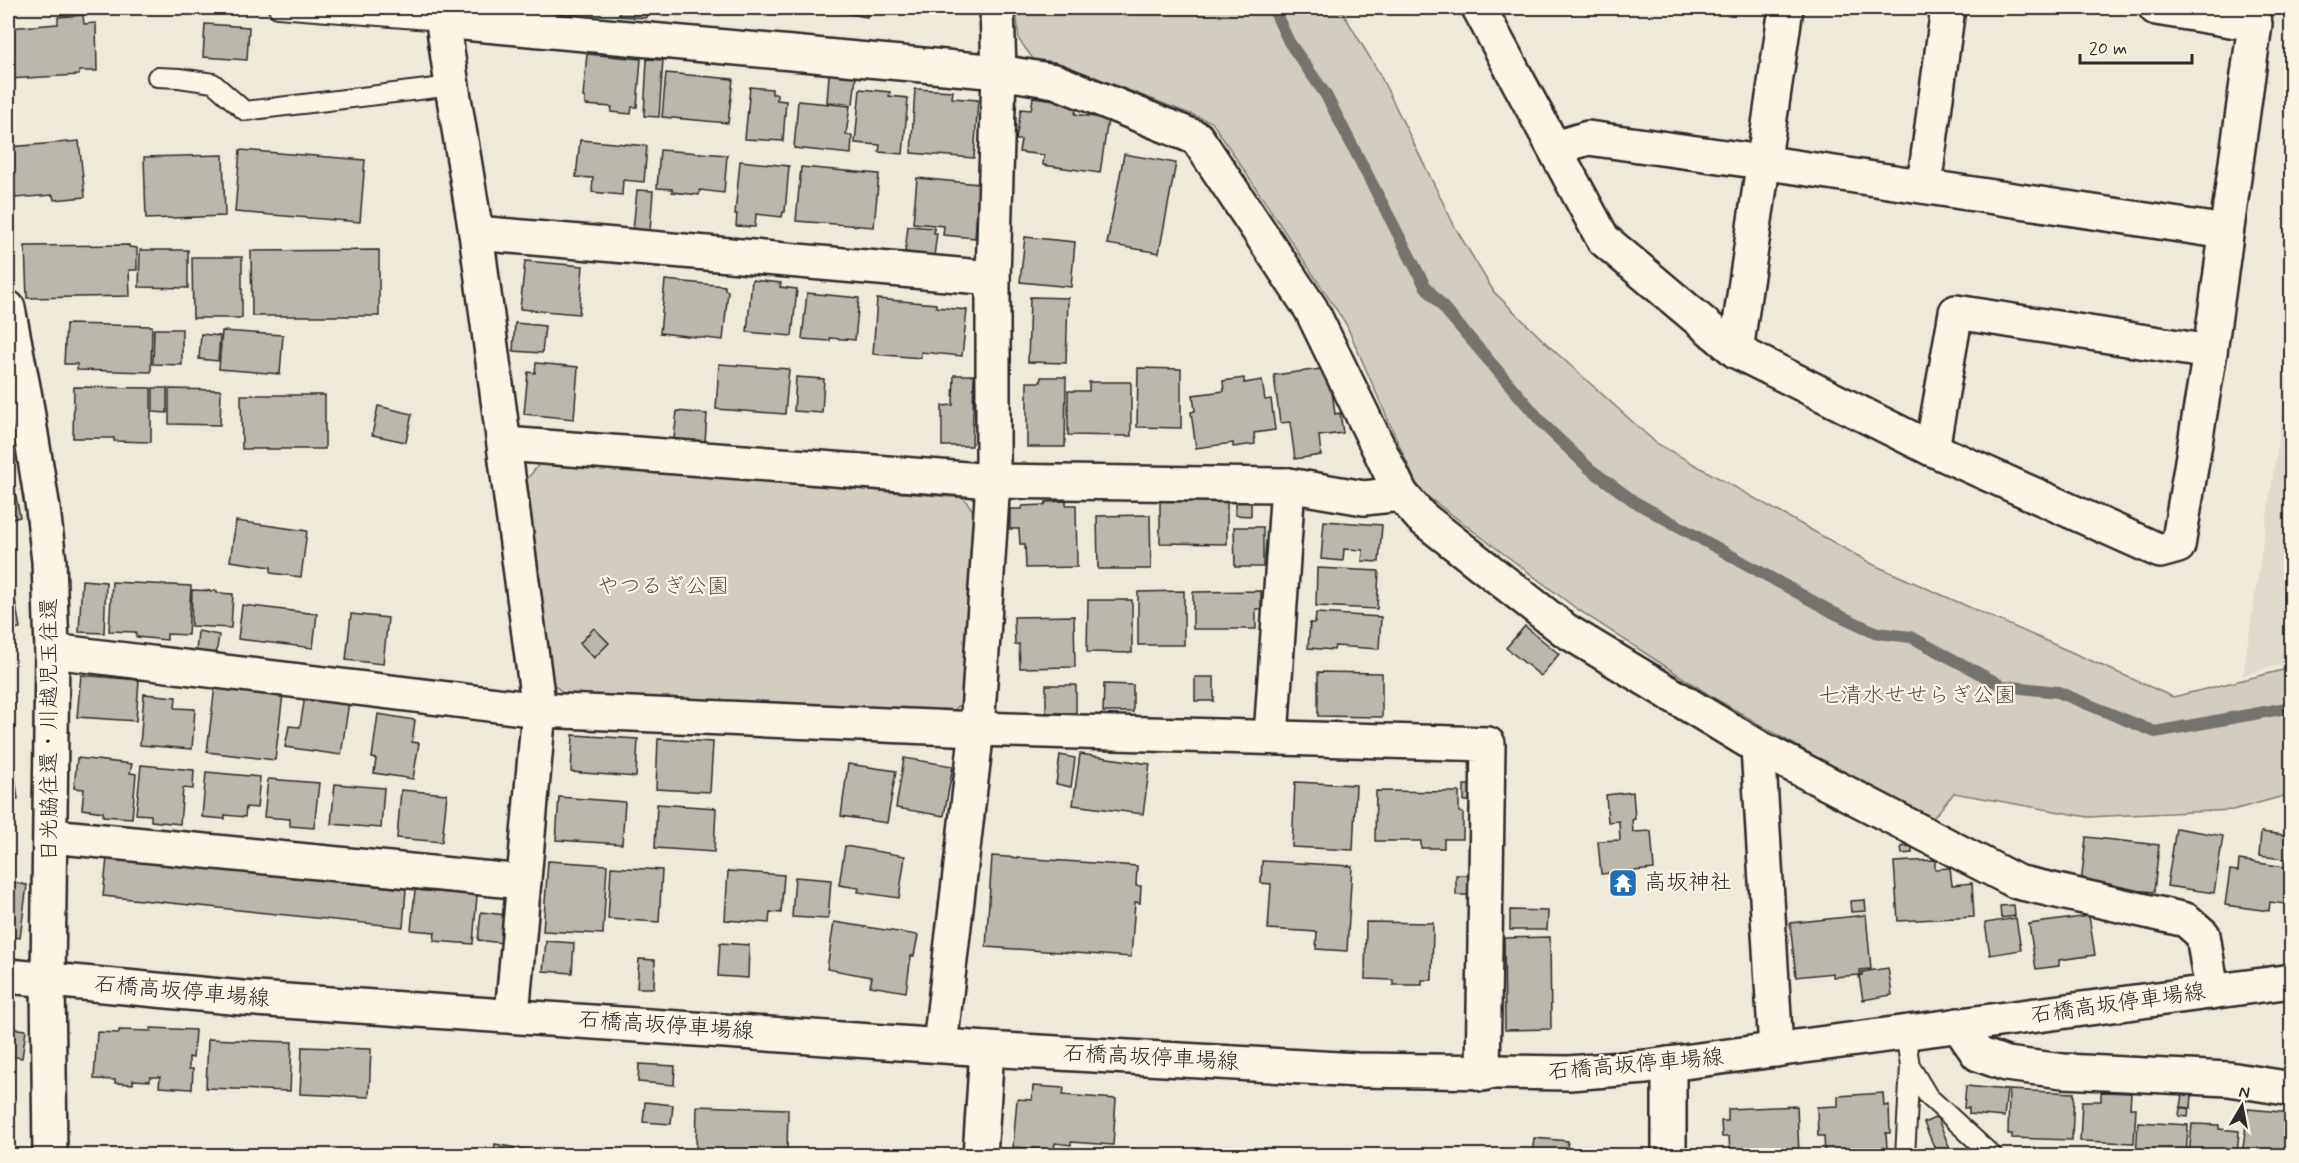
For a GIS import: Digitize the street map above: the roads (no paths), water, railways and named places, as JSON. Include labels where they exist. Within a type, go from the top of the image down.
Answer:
[{"type":"street","points":[[939,1045],[977,729],[993,481],[993,278],[999,72],[997,8]]},
{"type":"street","points":[[1479,8],[1603,238],[1736,351],[1932,449],[2160,551],[2178,546],[2210,352],[2255,24],[2156,8]]},
{"type":"street","points":[[1736,351],[1786,8]]},
{"type":"street","points":[[1924,186],[1948,8]]},
{"type":"street","points":[[512,1015],[539,710],[476,233],[442,14],[999,72],[1055,81],[1197,138],[1311,309],[1401,494],[1421,517],[1565,630],[1758,747],[2018,882],[2186,920],[2203,935],[2212,992]]},
{"type":"street","points":[[1555,148],[1588,138],[2226,232]]},
{"type":"street","points":[[476,233],[993,278]]},
{"type":"street","name":"日光脇往還・川越児玉往還","points":[[8,308],[43,509],[49,561],[51,651],[48,980],[50,1155]]},
{"type":"street","points":[[1932,449],[1956,312],[2210,352]]},
{"type":"street","points":[[505,444],[993,481],[1288,486],[1364,498],[1401,494]]},
{"type":"street","points":[[1271,737],[1288,486]]},
{"type":"street","points":[[51,651],[539,710],[977,729],[1488,744],[1483,1074]]},
{"type":"street","points":[[1758,747],[1776,1050]]},
{"type":"street","points":[[51,836],[524,882]]},
{"type":"street","name":"石橋高坂停車場線","points":[[8,976],[242,998],[987,1049],[1357,1070],[1483,1074],[1569,1073],[1669,1064],[2292,981]]},
{"type":"street","points":[[1958,1025],[1978,1054],[2006,1064],[2063,1071],[2229,1079],[2292,1089]]},
{"type":"street","points":[[980,1155],[987,1049]]},
{"type":"street","points":[[1669,1064],[1669,1155]]},
{"type":"lane","points":[[278,8],[442,14]]},
{"type":"lane","points":[[157,77],[213,83],[245,111],[452,86]]},
{"type":"lane","points":[[1905,1032],[1910,1066],[1905,1155]]},
{"type":"lane","points":[[1910,1066],[1928,1096],[1992,1155]]},
{"type":"waterway","points":[[1273,8],[1289,42],[1326,95],[1425,286],[1545,426],[1590,469],[1635,502],[1834,613],[1877,633],[1911,637],[2003,686],[2058,692],[2155,732],[2292,707]]},
{"type":"place","name":"高坂神社","points":[[1623,883]]},
{"type":"park label","name":"やつるぎ公園","points":[[663,587]]},
{"type":"park label","name":"七清水せせらぎ公園","points":[[1917,696]]}]
